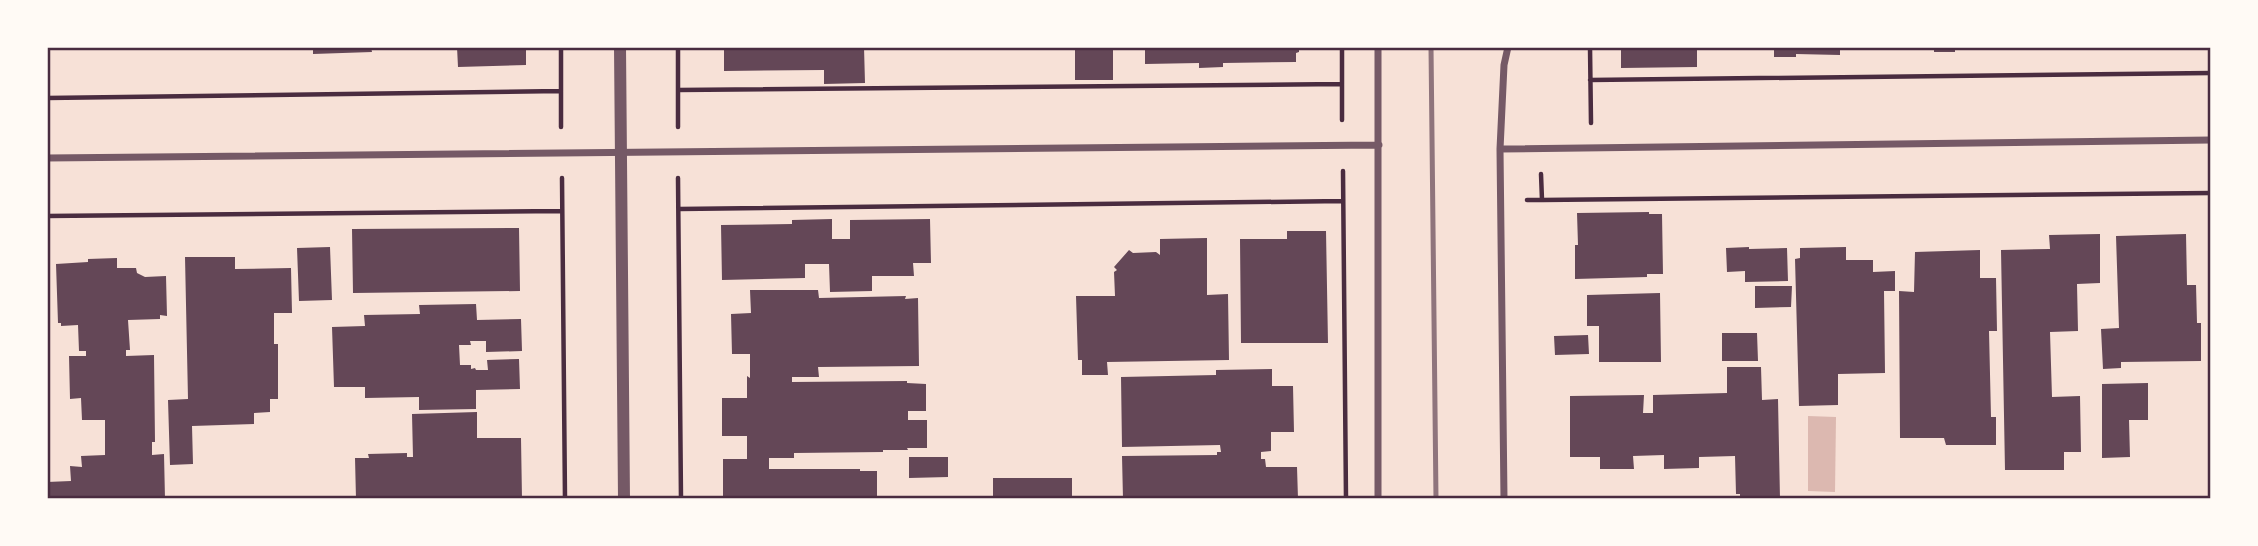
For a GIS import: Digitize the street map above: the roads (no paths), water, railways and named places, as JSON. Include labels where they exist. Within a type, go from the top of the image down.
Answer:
[{"type":"street","points":[[620,47],[624,499]]},
{"type":"street","points":[[1378,47],[1378,499]]},
{"type":"street","points":[[1504,499],[1500,149],[1504,65],[1508,47]]},
{"type":"street","points":[[1500,149],[2211,140]]},
{"type":"street","points":[[47,158],[1379,145]]},
{"type":"railway","points":[[1431,47],[1436,499]]}]
